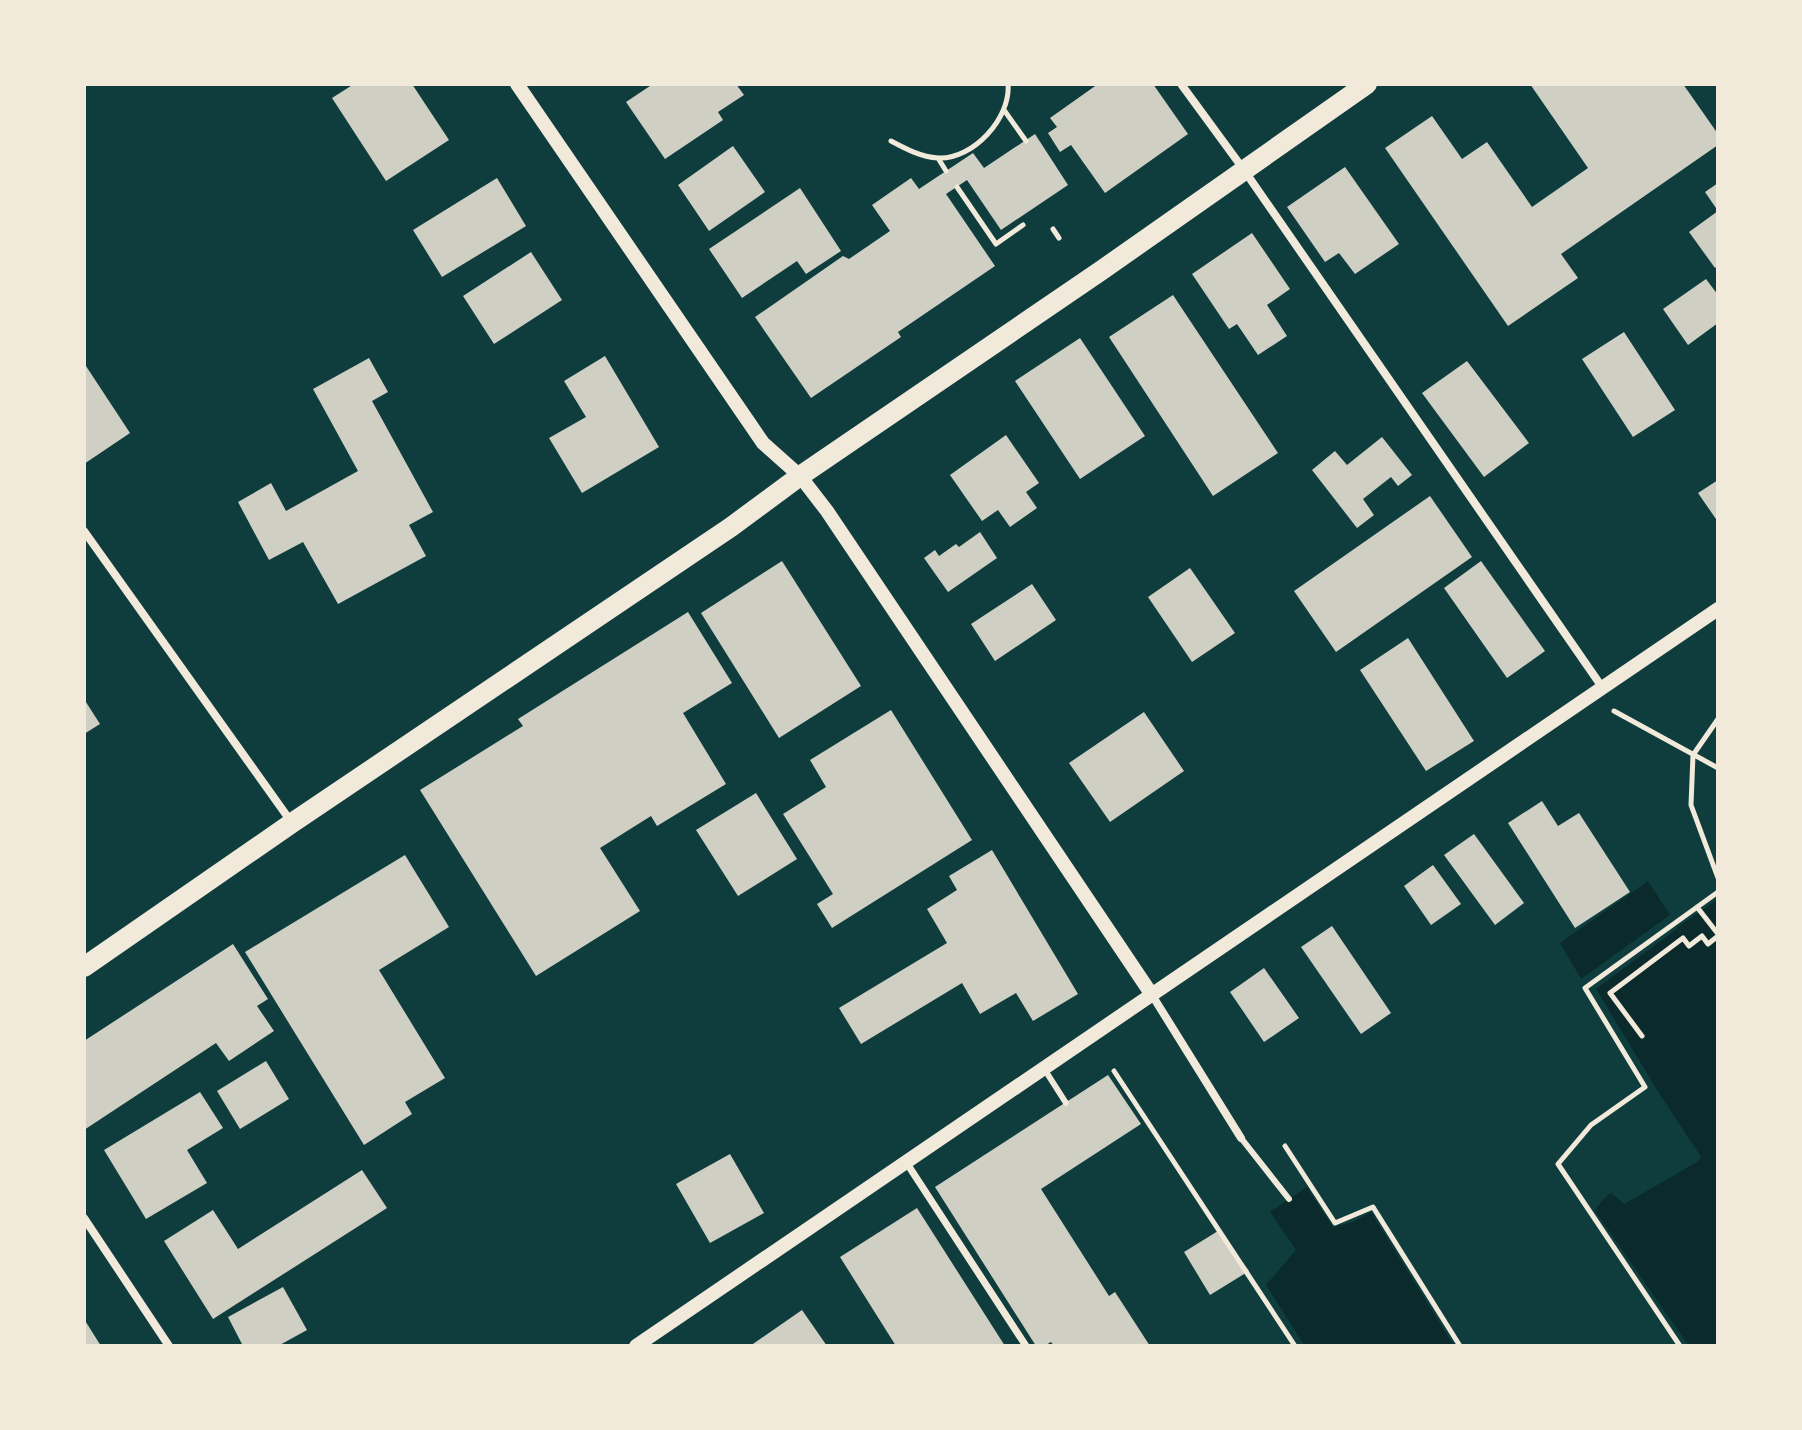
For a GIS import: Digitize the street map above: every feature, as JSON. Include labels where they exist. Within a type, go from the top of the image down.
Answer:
[{"type":"main road","points":[[84,967],[731,527],[800,476],[1367,84]]},
{"type":"street","points":[[517,84],[763,443],[800,476],[827,511],[1152,995],[1241,1138]]},
{"type":"street","points":[[1181,84],[1244,170],[1602,687]]},
{"type":"street","points":[[84,531],[292,823]]},
{"type":"street","points":[[636,1346],[1718,609]]},
{"type":"street","points":[[906,1162],[1026,1346]]},
{"type":"street","points":[[84,1218],[169,1346]]},
{"type":"lane","points":[[1043,1067],[1066,1103]]},
{"type":"lane","points":[[1241,1138],[1289,1199]]},
{"type":"path","points":[[891,141],[919,154],[938,158],[952,157],[969,149],[983,139],[1004,110],[1008,84]]},
{"type":"path","points":[[1004,110],[1026,141]]},
{"type":"path","points":[[938,158],[946,171]]},
{"type":"path","points":[[957,187],[996,244],[1023,225]]},
{"type":"path","points":[[1053,229],[1059,238]]},
{"type":"path","points":[[1588,696],[1718,768]]},
{"type":"path","points":[[1718,719],[1693,755],[1691,805],[1718,878]]},
{"type":"path","points":[[1680,1346],[1558,1164],[1591,1125],[1645,1087],[1585,988],[1718,892]]},
{"type":"path","points":[[1642,1036],[1610,993],[1683,938],[1689,946],[1702,936],[1708,944],[1718,935],[1697,907]]},
{"type":"path","points":[[1114,1071],[1295,1346]]},
{"type":"path","points":[[1285,1146],[1335,1223],[1373,1207],[1460,1346]]},
{"type":"water","points":[[1648,881],[1678,927],[1718,899],[1718,1346],[1689,1346],[1595,1211],[1607,1196],[1655,1165],[1678,1143],[1560,943]]},
{"type":"water","points":[[1307,1187],[1333,1227],[1353,1222],[1371,1212],[1454,1346],[1305,1346],[1266,1285],[1296,1250],[1270,1212]]},
{"type":"pier","points":[[1670,915],[1678,928],[1596,989],[1701,1157],[1624,1204],[1608,1190],[1653,1161],[1673,1143],[1578,981]]},
{"type":"building","points":[[354,84],[412,84],[449,140],[386,181],[332,98]]},
{"type":"building","points":[[653,84],[736,84],[744,95],[718,112],[723,120],[665,159],[626,102]]},
{"type":"building","points":[[1098,84],[1153,84],[1188,134],[1105,193],[1071,145],[1060,152],[1048,133],[1057,127],[1050,118]]},
{"type":"building","points":[[1530,84],[1683,84],[1718,134],[1718,145],[1561,254],[1578,278],[1508,326],[1385,148],[1432,116],[1462,159],[1487,142],[1532,207],[1588,168]]},
{"type":"building","points":[[1035,134],[1068,185],[1001,230],[967,180],[946,194],[995,266],[898,332],[901,337],[811,398],[755,317],[843,256],[849,259],[890,231],[872,205],[911,178],[919,189],[973,153],[984,168]]},
{"type":"building","points":[[733,146],[765,192],[709,231],[678,185]]},
{"type":"building","points":[[1345,167],[1399,244],[1355,274],[1339,253],[1325,262],[1287,207]]},
{"type":"building","points":[[497,178],[526,226],[442,277],[413,230]]},
{"type":"building","points":[[1718,183],[1718,211],[1705,192]]},
{"type":"building","points":[[800,188],[841,251],[806,274],[797,261],[742,298],[709,249]]},
{"type":"building","points":[[1718,211],[1718,265],[1715,268],[1689,232]]},
{"type":"building","points":[[1252,233],[1290,289],[1267,305],[1287,336],[1258,355],[1237,324],[1229,329],[1192,274]]},
{"type":"building","points":[[531,252],[562,300],[494,344],[463,296]]},
{"type":"building","points":[[1706,279],[1718,295],[1718,323],[1688,345],[1663,309]]},
{"type":"building","points":[[1173,295],[1278,453],[1213,496],[1109,337]]},
{"type":"building","points":[[1624,332],[1675,410],[1633,437],[1582,359]]},
{"type":"building","points":[[1080,338],[1145,436],[1080,479],[1015,381]]},
{"type":"building","points":[[605,356],[659,447],[582,493],[549,438],[586,417],[564,381]]},
{"type":"building","points":[[369,358],[388,392],[372,401],[433,512],[409,525],[426,556],[338,604],[303,542],[269,560],[238,502],[271,483],[286,511],[358,471],[313,389]]},
{"type":"building","points":[[1467,361],[1529,443],[1484,477],[1422,393]]},
{"type":"building","points":[[84,363],[130,433],[84,464]]},
{"type":"building","points":[[1006,435],[1039,483],[1026,492],[1037,508],[1010,527],[998,510],[982,521],[950,475]]},
{"type":"building","points":[[1382,437],[1412,475],[1398,486],[1391,477],[1363,499],[1374,515],[1357,528],[1312,470],[1335,451],[1347,465]]},
{"type":"building","points":[[1718,480],[1718,522],[1698,493]]},
{"type":"building","points":[[1430,496],[1472,557],[1336,652],[1294,591]]},
{"type":"building","points":[[980,532],[997,558],[948,592],[924,558],[935,550],[939,556],[956,544],[959,547]]},
{"type":"building","points":[[782,561],[861,686],[779,738],[701,613]]},
{"type":"building","points":[[1481,561],[1545,651],[1507,678],[1444,588]]},
{"type":"building","points":[[1190,568],[1235,633],[1192,662],[1148,597]]},
{"type":"building","points":[[1032,584],[1056,620],[995,661],[971,624]]},
{"type":"building","points":[[688,612],[732,683],[683,713],[726,784],[657,826],[651,816],[600,848],[640,911],[536,976],[420,790],[523,726],[518,719]]},
{"type":"building","points":[[1408,638],[1474,741],[1426,771],[1360,670]]},
{"type":"building","points":[[84,699],[100,724],[84,734]]},
{"type":"building","points":[[891,710],[972,840],[832,928],[817,904],[833,894],[783,814],[826,787],[810,760]]},
{"type":"building","points":[[1144,712],[1184,771],[1110,822],[1069,763]]},
{"type":"building","points":[[756,793],[797,859],[738,896],[696,830]]},
{"type":"building","points":[[1542,801],[1558,826],[1579,813],[1630,892],[1575,928],[1508,823]]},
{"type":"building","points":[[1474,834],[1524,903],[1495,925],[1444,855]]},
{"type":"building","points":[[992,850],[1078,994],[1033,1021],[1016,993],[980,1014],[962,983],[861,1044],[839,1008],[947,943],[927,909],[957,890],[949,876]]},
{"type":"building","points":[[405,855],[449,927],[379,970],[445,1078],[405,1102],[412,1114],[364,1145],[245,952]]},
{"type":"building","points":[[1433,865],[1461,904],[1431,925],[1404,886]]},
{"type":"building","points":[[1332,926],[1391,1013],[1361,1034],[1301,947]]},
{"type":"building","points":[[233,944],[268,999],[257,1006],[274,1031],[229,1061],[216,1043],[84,1130],[84,1041]]},
{"type":"building","points":[[1264,968],[1299,1018],[1264,1042],[1230,992]]},
{"type":"building","points":[[266,1061],[289,1099],[240,1129],[217,1091]]},
{"type":"building","points":[[1108,1075],[1141,1124],[1041,1189],[1109,1296],[1115,1292],[1150,1346],[1054,1346],[1051,1342],[1036,1346],[935,1187]]},
{"type":"building","points":[[200,1092],[223,1128],[187,1150],[207,1183],[146,1219],[104,1150]]},
{"type":"building","points":[[730,1154],[764,1213],[710,1243],[676,1184]]},
{"type":"building","points":[[362,1170],[387,1208],[213,1319],[164,1241],[213,1210],[238,1249]]},
{"type":"building","points":[[917,1208],[1005,1346],[896,1346],[840,1257]]},
{"type":"building","points":[[1218,1231],[1249,1271],[1210,1295],[1184,1252]]},
{"type":"building","points":[[283,1287],[307,1330],[278,1346],[243,1346],[228,1317]]},
{"type":"building","points":[[802,1310],[827,1346],[750,1346]]},
{"type":"building","points":[[84,1319],[101,1346],[84,1346]]}]
